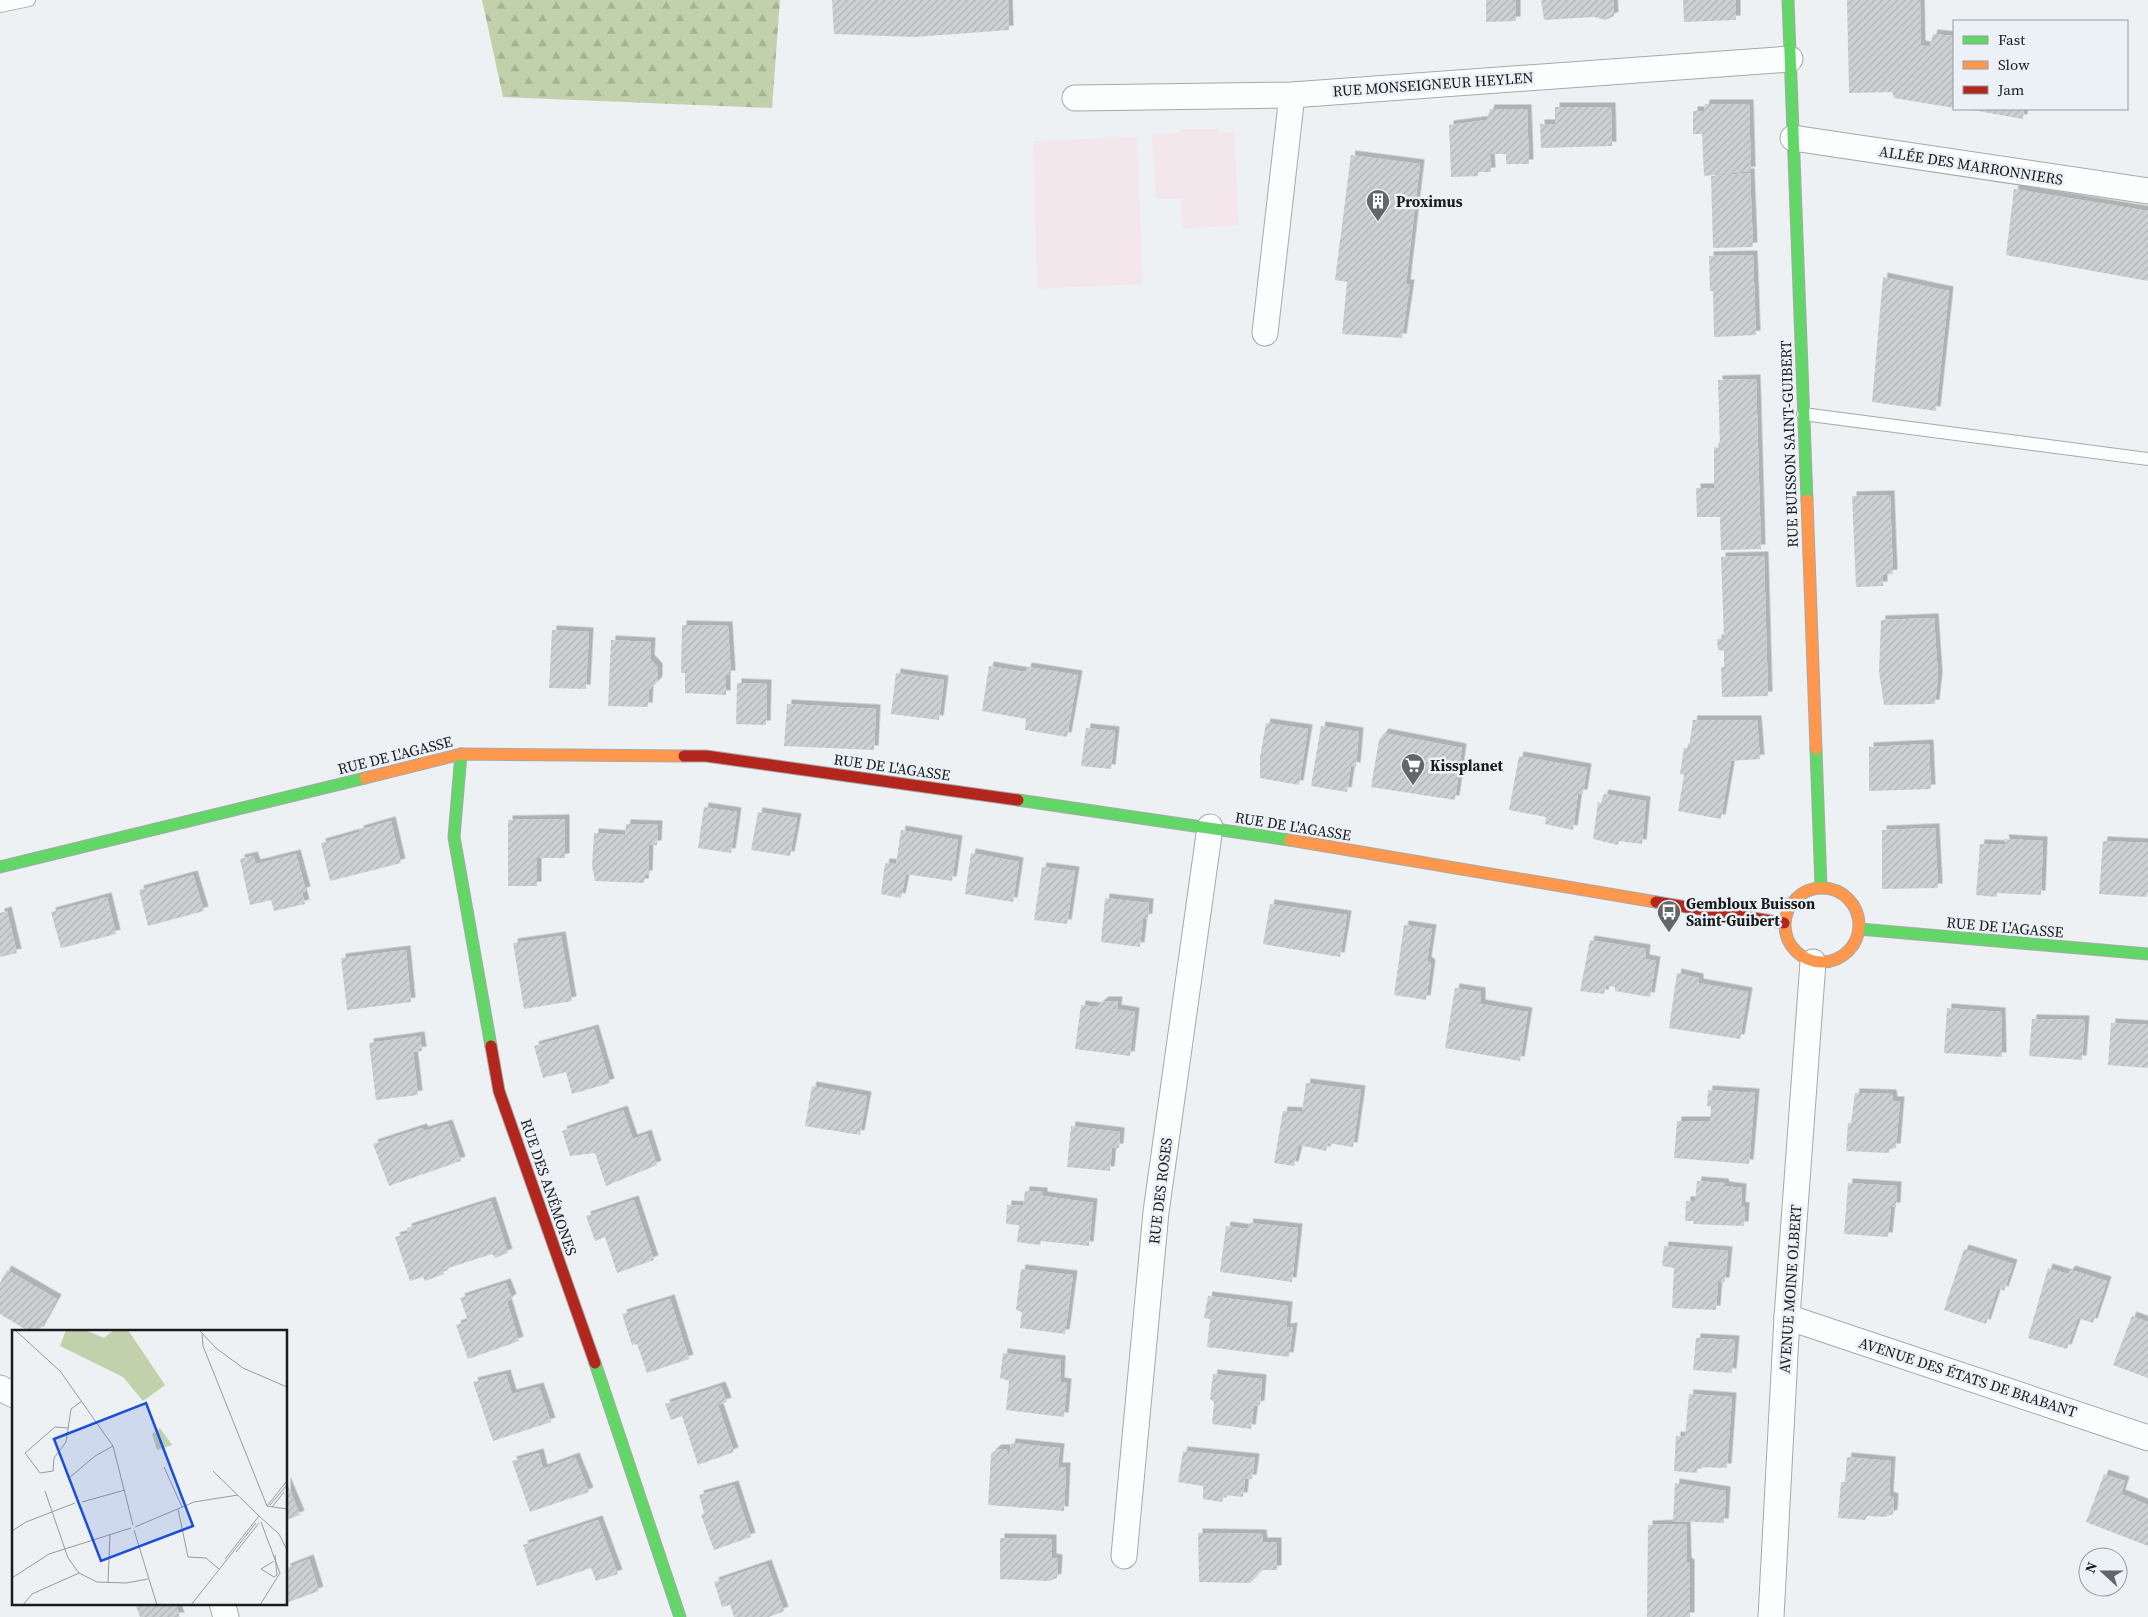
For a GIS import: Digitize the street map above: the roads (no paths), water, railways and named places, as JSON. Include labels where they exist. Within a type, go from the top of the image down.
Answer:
[{"type":"street","name":"RUE BUISSON SAINT-GUIBERT","points":[[1788,0],[1821,887]]},
{"type":"street","name":"RUE MONSEIGNEUR HEYLEN","points":[[1075,98],[1292,94],[1790,59]]},
{"type":"street","points":[[1265,333],[1292,94]]},
{"type":"street","name":"ALLÉE DES MARRONNIERS","points":[[1793,138],[2148,192]]},
{"type":"street","name":"RUE DE L'AGASSE","points":[[0,867],[461,754],[706,756],[1210,827],[1784,923]]},
{"type":"street","name":"RUE DES ANÉMONES","points":[[461,754],[454,837],[500,1092],[680,1617]]},
{"type":"street","name":"RUE DES ROSES","points":[[1124,1556],[1156,1212],[1210,827]]},
{"type":"street","points":[[1821,887],[1834,889],[1845,895],[1854,904],[1859,916],[1860,929],[1856,942],[1848,952],[1838,959],[1826,962],[1813,962],[1804,958],[1792,947],[1785,933],[1784,923],[1786,912],[1800,894],[1810,889],[1821,887]]},
{"type":"street","name":"RUE DE L'AGASSE","points":[[1860,929],[2148,954]]},
{"type":"street","name":"AVENUE MOINE OLBERT","points":[[1772,1617],[1787,1317],[1813,962]]},
{"type":"street","name":"AVENUE DES ÉTATS DE BRABANT","points":[[1787,1317],[2148,1438]]},
{"type":"street","points":[[0,1388],[12,1394]]},
{"type":"street","points":[[222,1604],[226,1617]]},
{"type":"lane","points":[[0,6],[29,0]]},
{"type":"lane","points":[[1803,414],[2148,460]]},
{"type":"place","name":"Proximus","points":[[1378,222]]},
{"type":"place","name":"Kissplanet","points":[[1413,786]]},
{"type":"place","name":"Gembloux Buisson Saint-Guibert","points":[[1669,933]]}]
